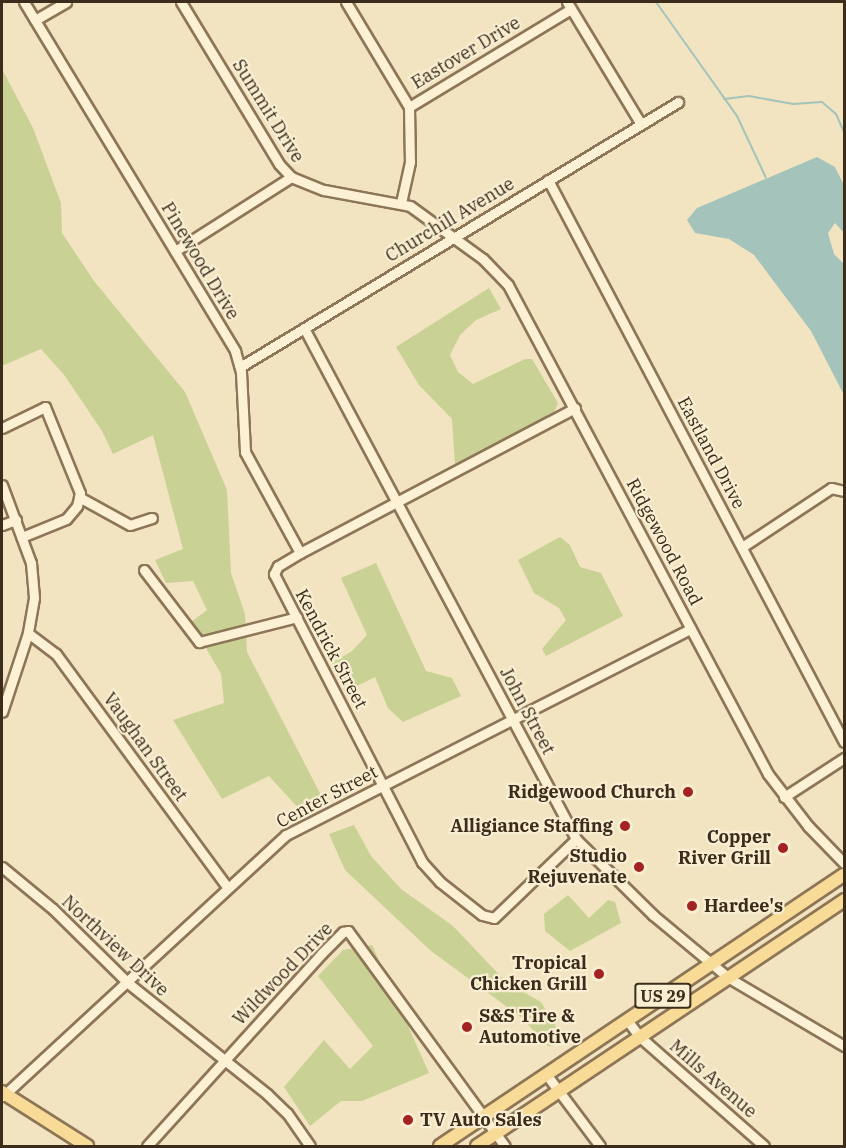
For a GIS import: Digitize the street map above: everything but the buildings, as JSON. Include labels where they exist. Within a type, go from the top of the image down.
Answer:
[{"type":"main road","name":"US 29","points":[[440,1146],[844,875]]},
{"type":"main road","name":"US 29","points":[[477,1146],[844,900]]},
{"type":"main road","points":[[3,1094],[87,1146]]},
{"type":"street","name":"Pinewood Drive","points":[[24,2],[235,351],[240,368],[245,452],[300,553]]},
{"type":"street","points":[[35,20],[66,2]]},
{"type":"street","name":"Summit Drive","points":[[181,2],[279,164],[291,177],[345,195],[401,203],[455,237]]},
{"type":"street","points":[[346,2],[409,107],[410,162],[401,203]]},
{"type":"street","points":[[569,5],[641,124]]},
{"type":"street","name":"Eastover Drive","points":[[409,107],[569,5]]},
{"type":"street","name":"Churchill Avenue","points":[[240,368],[678,102]]},
{"type":"street","points":[[175,251],[291,177]]},
{"type":"street","name":"Eastland Drive","points":[[548,180],[844,742]]},
{"type":"street","name":"Ridgewood Road","points":[[455,237],[508,285],[691,629],[784,797],[844,863]]},
{"type":"street","name":"John Street","points":[[304,328],[399,501],[576,839],[653,915],[714,962],[729,978],[844,1046]]},
{"type":"street","points":[[2,428],[45,407],[76,476],[79,497],[66,519],[22,537]]},
{"type":"street","name":"Kendrick Street","points":[[575,408],[300,553],[276,568],[274,574],[427,869],[487,918],[499,915],[576,839]]},
{"type":"street","points":[[2,485],[22,537],[34,580],[28,633],[2,712]]},
{"type":"street","points":[[742,547],[831,488],[844,491]]},
{"type":"street","points":[[79,497],[130,525],[152,518]]},
{"type":"street","points":[[2,525],[15,520]]},
{"type":"street","points":[[144,570],[199,642],[297,617]]},
{"type":"street","name":"Center Street","points":[[3,1094],[128,983],[286,835],[691,629]]},
{"type":"street","name":"Vaughan Street","points":[[28,633],[56,654],[228,888]]},
{"type":"street","points":[[784,797],[844,758]]},
{"type":"street","name":"Northview Drive","points":[[2,867],[53,909],[128,983],[226,1059],[286,1113],[310,1146]]},
{"type":"street","name":"Wildwood Drive","points":[[147,1146],[322,953],[343,932],[348,931],[504,1146]]},
{"type":"street","name":"Mills Avenue","points":[[627,1020],[640,1037],[764,1146]]},
{"type":"street","points":[[546,1074],[557,1094],[600,1146]]},
{"type":"green space","points":[[2,69],[33,128],[61,203],[62,233],[94,281],[185,392],[227,490],[231,573],[245,614],[247,652],[324,801],[301,811],[269,776],[222,799],[173,720],[224,703],[221,674],[191,622],[207,610],[193,581],[166,583],[155,560],[183,549],[153,435],[113,454],[102,431],[65,376],[41,349],[2,366]]},
{"type":"green space","points":[[489,288],[501,309],[476,320],[460,335],[450,355],[458,372],[473,384],[525,359],[532,359],[558,403],[554,413],[455,465],[452,419],[419,385],[396,347]]},
{"type":"green space","points":[[560,537],[570,545],[580,567],[601,573],[623,616],[546,656],[542,649],[566,620],[559,608],[534,593],[518,560]]},
{"type":"green space","points":[[376,563],[426,671],[452,678],[461,696],[403,722],[388,708],[375,677],[345,692],[332,663],[352,651],[367,635],[341,578]]},
{"type":"green space","points":[[354,825],[371,856],[401,889],[453,926],[507,983],[541,1002],[562,1036],[549,1047],[521,1017],[431,951],[345,870],[329,834]]},
{"type":"green space","points":[[568,895],[589,918],[608,900],[615,902],[621,923],[570,951],[545,931],[544,914]]},
{"type":"green space","points":[[372,945],[429,1073],[362,1101],[341,1101],[310,1126],[284,1087],[324,1040],[350,1069],[373,1046],[318,976],[343,950]]},
{"type":"water","points":[[817,157],[835,167],[844,185],[844,233],[835,223],[828,233],[834,254],[844,264],[844,395],[811,331],[754,255],[729,239],[695,233],[687,220],[697,208]]},
{"type":"waterway","points":[[656,2],[737,116],[766,178]]},
{"type":"waterway","points":[[724,99],[749,96],[793,104],[822,102],[836,114],[844,132]]},
{"type":"place","name":"Ridgewood Church","points":[[688,792]]},
{"type":"place","name":"Alligiance Staffing","points":[[625,826]]},
{"type":"place","name":"Copper River Grill","points":[[783,848]]},
{"type":"place","name":"Studio Rejuvenate","points":[[639,867]]},
{"type":"place","name":"Hardee's","points":[[692,906]]},
{"type":"place","name":"Tropical Chicken Grill","points":[[599,974]]},
{"type":"place","name":"S&S Tire & Automotive","points":[[467,1027]]},
{"type":"place","name":"TV Auto Sales","points":[[408,1120]]}]
